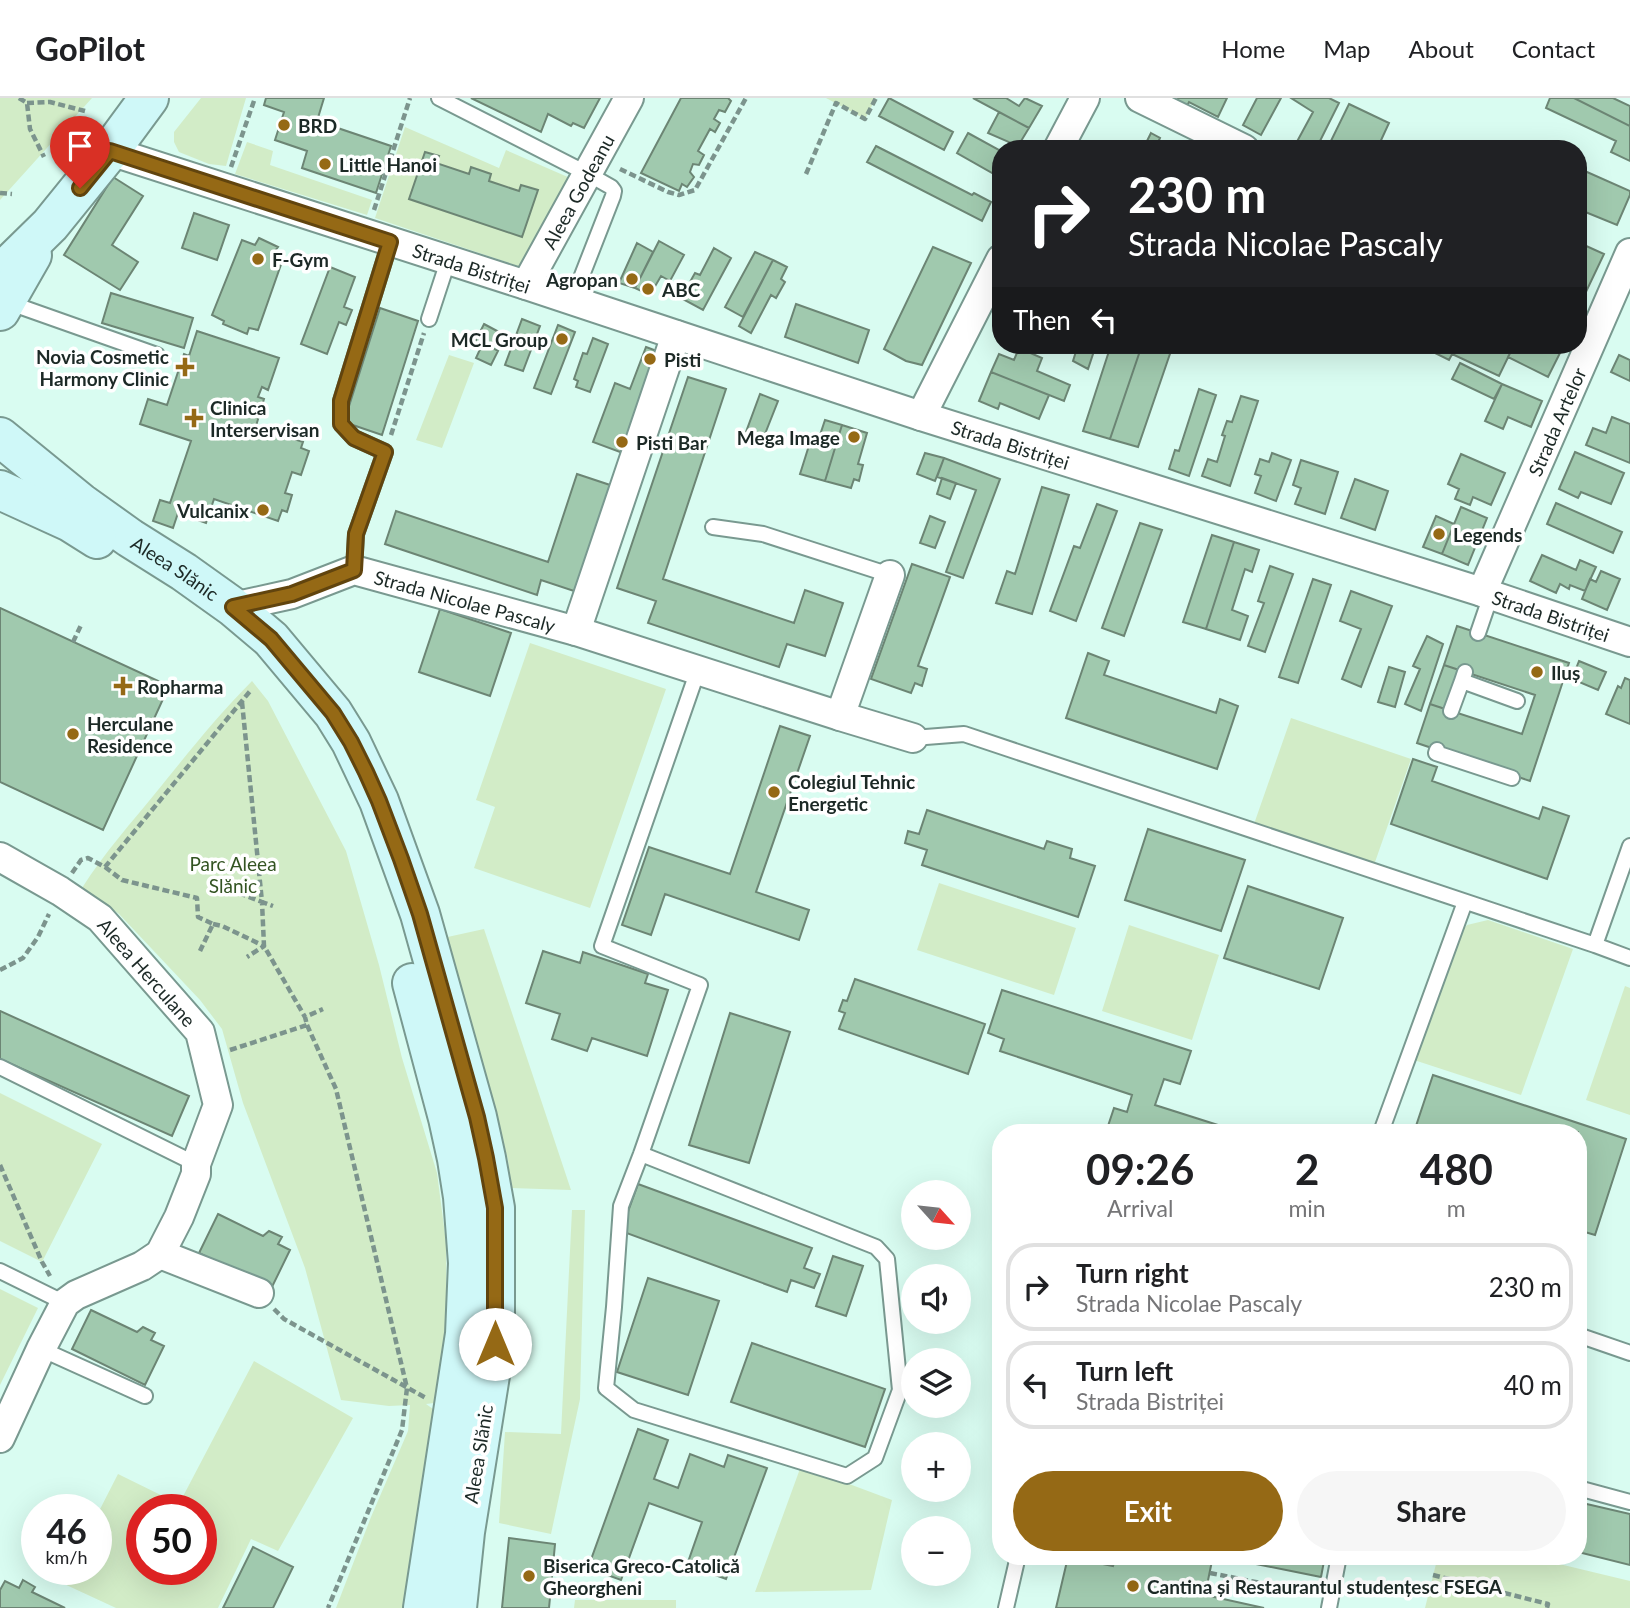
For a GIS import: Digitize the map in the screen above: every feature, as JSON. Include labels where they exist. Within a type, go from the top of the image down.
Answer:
[{"type":"main road","points":[[2,295],[50,225],[149,98]]},
{"type":"main road","name":"Aleea Slănic","points":[[0,437],[81,503],[233,607],[271,639],[333,713],[351,742],[397,848],[420,914],[477,1117],[495,1208],[495,1344],[457,1608]]},
{"type":"main road","name":"Aleea Slănic","points":[[0,490],[70,522],[120,553],[219,622],[255,655],[295,701],[335,767],[364,829],[393,911],[448,1118],[463,1197],[467,1236],[465,1334],[423,1608]]},
{"type":"street","name":"Aleea Godeanu","points":[[526,285],[629,98]]},
{"type":"street","points":[[1063,140],[1085,98]]},
{"type":"street","points":[[1140,98],[1226,140]]},
{"type":"street","name":"Strada Bistriței","points":[[110,151],[921,416],[1487,594],[1630,642]]},
{"type":"street","name":"Strada Artelor","points":[[1589,316],[1630,253]]},
{"type":"street","points":[[921,416],[992,278]]},
{"type":"street","name":"Strada Nicolae Pascaly","points":[[576,631],[676,335]]},
{"type":"street","name":"Strada Artelor","points":[[1487,594],[1575,354]]},
{"type":"street","name":"Strada Nicolae Pascaly","points":[[233,607],[292,594],[354,570],[576,631],[913,738]]},
{"type":"street","points":[[840,716],[890,575]]},
{"type":"street","name":"Aleea Herculane","points":[[0,857],[60,891],[100,918],[200,1032],[218,1105],[196,1164],[196,1174],[160,1254]]},
{"type":"street","points":[[0,1438],[65,1303],[76,1295],[142,1266],[160,1254],[259,1293]]},
{"type":"lane","points":[[439,98],[593,166],[614,191],[572,301]]},
{"type":"lane","name":"Strada Bistriței","points":[[378,238],[341,401],[341,424],[354,438],[385,452]]},
{"type":"lane","points":[[429,319],[448,261]]},
{"type":"lane","points":[[2,295],[158,355]]},
{"type":"lane","points":[[354,570],[356,534],[385,452]]},
{"type":"lane","points":[[713,527],[763,534],[890,575]]},
{"type":"lane","points":[[1478,633],[1487,594]]},
{"type":"lane","points":[[641,1154],[876,1247],[887,1259],[900,1390],[875,1458],[848,1476],[634,1410],[606,1388],[621,1206],[700,985],[601,946],[698,670]]},
{"type":"lane","points":[[1451,711],[1463,676],[1517,701]]},
{"type":"lane","points":[[913,738],[964,734],[1630,958]]},
{"type":"lane","points":[[1437,750],[1436,753],[1512,778]]},
{"type":"lane","points":[[1595,945],[1630,846]]},
{"type":"lane","points":[[1384,1124],[1465,902]]},
{"type":"lane","points":[[0,1067],[196,1164]]},
{"type":"lane","points":[[0,1271],[65,1303]]},
{"type":"lane","points":[[1587,1338],[1630,1353]]},
{"type":"lane","points":[[41,1349],[145,1396]]},
{"type":"lane","points":[[1587,1490],[1630,1502]]},
{"type":"lane","points":[[1006,1608],[1016,1565]]},
{"type":"lane","points":[[1330,1603],[1337,1565]]},
{"type":"path","points":[[19,98],[27,103],[50,102],[85,111]]},
{"type":"path","points":[[230,170],[255,98]]},
{"type":"path","points":[[378,238],[410,98]]},
{"type":"path","points":[[593,166],[678,195],[695,190],[746,98]]},
{"type":"path","points":[[806,174],[835,103],[864,119],[876,98]]},
{"type":"path","points":[[27,103],[30,129],[44,157]]},
{"type":"path","points":[[0,193],[12,194]]},
{"type":"path","points":[[385,452],[429,319]]},
{"type":"path","points":[[73,642],[82,623]]},
{"type":"path","points":[[105,867],[251,690]]},
{"type":"path","points":[[242,701],[264,946],[305,1017],[336,1089],[407,1388],[402,1430],[328,1608]]},
{"type":"path","points":[[0,970],[23,958],[38,937],[60,891],[81,860],[88,858],[122,880],[197,898],[198,917],[264,946]]},
{"type":"path","points":[[239,893],[273,906]]},
{"type":"path","points":[[200,951],[213,924]]},
{"type":"path","points":[[247,957],[264,946]]},
{"type":"path","points":[[305,1017],[323,1009]]},
{"type":"path","points":[[206,1058],[307,1026]]},
{"type":"path","points":[[0,1165],[42,1262],[65,1303]]},
{"type":"path","points":[[259,1293],[284,1319],[407,1388]]},
{"type":"path","points":[[1210,1573],[1330,1603]]},
{"type":"path","points":[[1433,1575],[1548,1604],[1547,1608]]},
{"type":"green space","points":[[0,98],[92,98],[0,200]]},
{"type":"green space","points":[[201,98],[246,98],[226,166],[209,164],[179,152],[174,142],[174,132]]},
{"type":"green space","points":[[826,98],[876,98],[865,119]]},
{"type":"green space","points":[[405,127],[499,168],[506,150],[570,178],[524,268],[375,218]],"holes":[[[438,156],[436,163],[469,174],[471,167],[491,174],[489,181],[519,191],[522,185],[538,190],[522,237],[409,199]]]},
{"type":"green space","points":[[247,142],[273,151],[270,165],[372,200],[367,215],[235,174]]},
{"type":"green space","points":[[449,355],[474,363],[442,448],[416,440]]},
{"type":"green space","points":[[530,643],[666,689],[590,908],[474,868],[495,807],[476,800]]},
{"type":"green space","name":"Parc Aleea Slănic","points":[[252,681],[268,701],[346,851],[402,1058],[437,1173],[446,1242],[447,1343],[442,1402],[426,1404],[433,1409],[415,1525],[406,1608],[336,1608],[408,1431],[410,1405],[389,1406],[341,1400],[305,1268],[243,1103],[222,1029],[200,1000],[119,914],[82,888],[109,850],[192,748]]},
{"type":"green space","points":[[1291,718],[1411,759],[1374,865],[1254,824]]},
{"type":"green space","points":[[939,883],[1076,928],[1054,995],[917,950]]},
{"type":"green space","points":[[1488,920],[1573,949],[1521,1095],[1414,1060],[1455,939],[1467,925]]},
{"type":"green space","points":[[1129,925],[1219,955],[1192,1040],[1102,1011]]},
{"type":"green space","points":[[484,929],[571,1190],[511,1188],[508,1160],[486,1077],[443,938]]},
{"type":"green space","points":[[1625,986],[1630,988],[1630,1115],[1586,1100]]},
{"type":"green space","points":[[0,1093],[102,1144],[42,1262],[0,1241]]},
{"type":"green space","points":[[572,1210],[585,1210],[580,1399],[551,1534],[499,1523],[505,1432],[561,1434]]},
{"type":"green space","points":[[0,1289],[38,1308],[0,1385]]},
{"type":"green space","points":[[254,1361],[353,1418],[278,1551],[251,1539],[218,1608],[116,1608],[66,1585],[112,1585],[112,1494],[108,1494],[118,1474],[159,1494],[126,1494],[126,1585],[217,1585],[217,1494],[184,1494]]},
{"type":"green space","points":[[801,1466],[892,1500],[871,1590],[755,1592]]},
{"type":"green space","points":[[1436,1565],[1563,1565],[1630,1581],[1630,1608],[1425,1608]]},
{"type":"green space","points":[[575,1600],[676,1600],[676,1608],[574,1608]]},
{"type":"building","points":[[266,98],[324,98],[317,121],[391,146],[376,193],[302,168],[307,151],[275,140],[284,112],[264,105]]},
{"type":"building","points":[[471,98],[600,98],[584,128],[573,123],[571,126],[548,114],[541,132]]},
{"type":"building","points":[[681,98],[728,98],[731,101],[725,112],[719,110],[714,119],[720,123],[715,132],[710,129],[698,151],[704,155],[699,165],[693,164],[690,172],[694,177],[687,187],[682,184],[679,191],[641,173]]},
{"type":"building","points":[[889,98],[953,132],[944,150],[879,116]]},
{"type":"building","points":[[973,98],[1006,98],[1019,106],[1025,98],[1042,106],[1029,128]]},
{"type":"building","points":[[1178,98],[1227,98],[1218,117],[1189,102],[1186,108],[1177,103]]},
{"type":"building","points":[[1257,98],[1281,98],[1261,135],[1243,125]]},
{"type":"building","points":[[1291,98],[1329,98],[1339,103],[1320,140],[1298,140],[1313,112]]},
{"type":"building","points":[[1550,98],[1574,98],[1630,126],[1630,161],[1611,152],[1616,141],[1546,108]]},
{"type":"building","points":[[1574,98],[1613,98],[1630,106],[1630,126]]},
{"type":"building","points":[[1349,104],[1389,123],[1381,140],[1331,140]]},
{"type":"building","points":[[999,112],[1029,128],[1022,140],[1004,140],[988,133]]},
{"type":"building","points":[[968,133],[992,146],[992,173],[957,153]]},
{"type":"building","points":[[1151,133],[1160,138],[1159,140],[1148,140]]},
{"type":"building","points":[[876,146],[991,202],[982,221],[867,162]]},
{"type":"building","points":[[425,152],[439,156],[436,163],[469,174],[471,167],[491,174],[489,181],[519,191],[521,185],[538,190],[522,237],[409,199]]},
{"type":"building","points":[[1587,172],[1630,191],[1617,225],[1587,213]]},
{"type":"building","points":[[113,177],[143,196],[112,245],[138,262],[120,290],[64,255]]},
{"type":"building","points":[[194,213],[229,225],[217,260],[182,248]]},
{"type":"building","points":[[259,238],[278,247],[275,251],[284,256],[258,330],[249,328],[247,334],[223,324],[224,321],[212,315],[242,240],[255,245]]},
{"type":"building","points":[[659,241],[684,255],[670,281],[661,276],[650,295],[635,288]]},
{"type":"building","points":[[637,243],[653,252],[635,288],[619,283]]},
{"type":"building","points":[[1587,246],[1604,254],[1587,290]]},
{"type":"building","points":[[933,247],[971,263],[922,365],[906,361],[884,349]]},
{"type":"building","points":[[714,248],[731,258],[703,310],[681,298],[695,273],[700,275]]},
{"type":"building","points":[[755,252],[773,260],[743,317],[725,307]]},
{"type":"building","points":[[773,260],[787,267],[781,279],[785,282],[776,298],[771,295],[751,333],[739,326]]},
{"type":"building","points":[[330,267],[355,277],[344,307],[352,310],[346,325],[339,322],[327,354],[301,344]]},
{"type":"building","points":[[111,293],[193,318],[184,348],[102,323]]},
{"type":"building","points":[[796,304],[869,330],[858,363],[785,337]]},
{"type":"building","points":[[380,308],[418,321],[382,435],[344,422]]},
{"type":"building","points":[[522,319],[540,326],[523,371],[505,365]]},
{"type":"building","points":[[484,324],[499,332],[491,347],[498,351],[491,365],[476,358],[482,345],[475,342]]},
{"type":"building","points":[[558,325],[575,332],[551,394],[534,388]]},
{"type":"building","points":[[197,331],[279,358],[268,390],[262,387],[258,397],[264,399],[256,426],[303,442],[301,448],[309,451],[301,475],[292,472],[285,493],[292,495],[287,512],[282,510],[278,521],[214,499],[206,523],[178,513],[173,528],[153,521],[160,500],[170,503],[191,441],[140,424],[148,399],[167,405],[184,354],[189,356]]},
{"type":"building","points":[[593,338],[608,344],[590,392],[576,387],[578,381],[574,379],[583,353],[587,354]]},
{"type":"building","points":[[646,347],[665,354],[628,455],[593,442],[615,383],[630,389]]},
{"type":"building","points":[[999,354],[1014,360],[1016,354],[1033,354],[1042,358],[1037,371],[1070,385],[1064,401],[991,372]]},
{"type":"building","points":[[1075,354],[1093,354],[1088,369],[1073,361]]},
{"type":"building","points":[[1108,354],[1139,354],[1110,439],[1083,431]]},
{"type":"building","points":[[1139,354],[1170,354],[1138,447],[1110,439]]},
{"type":"building","points":[[1437,354],[1452,354],[1449,360]]},
{"type":"building","points":[[1452,354],[1510,354],[1499,376]]},
{"type":"building","points":[[1510,354],[1560,354],[1548,377],[1508,357]]},
{"type":"building","points":[[1619,355],[1630,360],[1630,381],[1611,372]]},
{"type":"building","points":[[1460,363],[1502,384],[1494,399],[1452,379]]},
{"type":"building","points":[[991,372],[1049,395],[1039,419],[1000,403],[998,409],[979,401]]},
{"type":"building","points":[[688,377],[726,389],[663,579],[794,623],[805,590],[843,603],[825,656],[787,644],[779,667],[648,623],[656,601],[617,588]]},
{"type":"building","points":[[1502,384],[1542,401],[1531,427],[1508,417],[1503,429],[1485,421]]},
{"type":"building","points":[[1199,389],[1216,395],[1189,476],[1169,469],[1175,450],[1179,451]]},
{"type":"building","points":[[760,394],[778,401],[763,439],[746,432]]},
{"type":"building","points":[[1241,396],[1258,401],[1230,486],[1202,476],[1208,459],[1217,462],[1227,421],[1232,422]]},
{"type":"building","points":[[1612,417],[1630,424],[1630,463],[1586,445],[1593,428],[1606,433]]},
{"type":"building","points":[[825,420],[842,425],[825,481],[800,474],[812,436],[819,438]]},
{"type":"building","points":[[842,425],[867,433],[858,464],[863,465],[859,481],[854,479],[851,488],[825,481]]},
{"type":"building","points":[[1575,452],[1624,473],[1611,504],[1581,492],[1578,498],[1559,489]]},
{"type":"building","points":[[925,453],[944,458],[935,481],[917,474]]},
{"type":"building","points":[[1272,453],[1291,460],[1276,501],[1255,493],[1261,476],[1255,474],[1260,459],[1269,462]]},
{"type":"building","points":[[1461,454],[1505,473],[1491,505],[1473,497],[1470,505],[1455,499],[1459,489],[1448,484]]},
{"type":"building","points":[[944,458],[1000,479],[963,578],[946,572],[976,490],[937,477]]},
{"type":"building","points":[[1301,460],[1338,472],[1325,514],[1295,504],[1301,488],[1293,485]]},
{"type":"building","points":[[577,474],[616,487],[580,593],[541,580],[537,595],[385,544],[396,511],[548,562]]},
{"type":"building","points":[[942,478],[956,483],[950,499],[937,494]]},
{"type":"building","points":[[1355,479],[1388,491],[1375,530],[1341,518]]},
{"type":"building","points":[[1042,487],[1069,495],[1032,614],[996,603],[1007,571],[1015,574]]},
{"type":"building","points":[[1556,503],[1622,532],[1613,553],[1547,524]]},
{"type":"building","points":[[1097,504],[1117,511],[1076,621],[1050,611],[1074,546],[1080,548]]},
{"type":"building","points":[[1461,507],[1487,518],[1468,565],[1442,554]]},
{"type":"building","points":[[930,516],[945,522],[935,548],[920,543]]},
{"type":"building","points":[[1436,516],[1454,524],[1442,554],[1423,547]]},
{"type":"building","points":[[1140,523],[1162,530],[1124,636],[1102,628]]},
{"type":"building","points":[[1212,535],[1234,542],[1206,629],[1183,622]]},
{"type":"building","points":[[1234,542],[1259,550],[1252,572],[1245,569],[1232,610],[1248,616],[1240,640],[1206,629]]},
{"type":"building","points":[[1542,555],[1576,570],[1580,560],[1596,567],[1585,591],[1570,585],[1569,589],[1560,584],[1556,593],[1530,581]]},
{"type":"building","points":[[912,564],[950,577],[918,666],[927,669],[922,686],[915,683],[911,693],[871,679]]},
{"type":"building","points":[[1270,566],[1293,574],[1265,652],[1248,646],[1264,603],[1258,601]]},
{"type":"building","points":[[1601,571],[1620,579],[1607,610],[1582,599],[1590,579],[1596,582]]},
{"type":"building","points":[[1313,579],[1331,585],[1298,683],[1279,677]]},
{"type":"building","points":[[1351,591],[1392,606],[1361,687],[1342,679],[1361,629],[1340,621]]},
{"type":"building","name":"Herculane Residence","points":[[0,608],[169,686],[103,830],[0,782]]},
{"type":"building","points":[[440,609],[511,633],[490,696],[419,672]]},
{"type":"building","points":[[1457,626],[1569,663],[1530,781],[1417,743],[1430,704],[1522,734],[1535,695],[1444,665]]},
{"type":"building","points":[[1427,636],[1443,644],[1421,711],[1405,704],[1420,669],[1413,666]]},
{"type":"building","points":[[1088,653],[1109,661],[1104,675],[1216,713],[1220,699],[1238,706],[1217,769],[1066,718]]},
{"type":"building","points":[[1579,661],[1606,672],[1598,690],[1572,679]]},
{"type":"building","points":[[1444,665],[1465,672],[1451,711],[1430,704]]},
{"type":"building","points":[[1389,667],[1405,672],[1395,707],[1378,702]]},
{"type":"building","points":[[1625,678],[1630,680],[1630,724],[1606,714],[1618,686],[1621,688]]},
{"type":"building","name":"Colegiul Tehnic Energetic","points":[[780,726],[810,736],[756,892],[809,910],[799,940],[665,894],[651,935],[622,925],[649,847],[730,874]]},
{"type":"building","points":[[1413,759],[1437,767],[1432,781],[1539,819],[1543,807],[1569,816],[1547,879],[1391,824]]},
{"type":"building","points":[[927,810],[1044,849],[1047,841],[1072,849],[1070,858],[1095,866],[1078,917],[922,865],[927,850],[905,843],[908,831],[919,834]]},
{"type":"building","points":[[1148,829],[1245,860],[1221,931],[1125,900]]},
{"type":"building","points":[[1248,886],[1343,918],[1319,989],[1224,958]]},
{"type":"building","points":[[543,951],[580,963],[583,952],[648,974],[645,983],[668,990],[647,1056],[592,1038],[587,1051],[552,1039],[560,1014],[526,1003]]},
{"type":"building","points":[[855,979],[985,1024],[968,1074],[839,1029],[845,1013],[839,1011],[843,1000],[847,1001]]},
{"type":"building","points":[[1002,990],[1191,1051],[1180,1084],[1164,1079],[1155,1105],[1215,1124],[1109,1124],[1114,1108],[1127,1112],[1132,1095],[1000,1051],[1004,1039],[988,1033]]},
{"type":"building","points":[[0,1011],[189,1096],[172,1136],[0,1059]]},
{"type":"building","points":[[730,1013],[790,1032],[749,1163],[689,1145]]},
{"type":"building","points":[[1433,1075],[1581,1124],[1417,1124]]},
{"type":"building","points":[[1587,1126],[1626,1139],[1595,1235],[1587,1233]]},
{"type":"building","points":[[638,1184],[812,1248],[804,1268],[820,1274],[814,1288],[791,1280],[787,1292],[621,1231]]},
{"type":"building","points":[[218,1214],[263,1236],[269,1231],[282,1237],[278,1244],[290,1250],[271,1289],[199,1253]]},
{"type":"building","points":[[833,1256],[863,1266],[846,1316],[816,1306]]},
{"type":"building","points":[[648,1278],[719,1301],[688,1395],[617,1372]]},
{"type":"building","points":[[91,1310],[137,1332],[143,1327],[155,1333],[151,1340],[164,1346],[145,1385],[72,1349]]},
{"type":"building","points":[[752,1343],[885,1389],[865,1447],[731,1402]]},
{"type":"building","points":[[638,1429],[668,1440],[654,1479],[678,1488],[690,1454],[724,1467],[728,1455],[767,1468],[726,1579],[687,1565],[702,1522],[649,1503],[621,1580],[588,1568]]},
{"type":"building","points":[[1587,1504],[1630,1514],[1630,1565],[1587,1554]]},
{"type":"building","name":"Biserica Greco-Catolică Gheorgheni","points":[[509,1538],[555,1544],[549,1608],[502,1608]]},
{"type":"building","points":[[253,1547],[293,1567],[273,1608],[223,1608]]},
{"type":"building","points":[[1066,1565],[1211,1565],[1205,1595],[1264,1608],[1056,1608]]},
{"type":"building","points":[[1261,1565],[1323,1565],[1321,1577]]},
{"type":"building","points":[[5,1581],[19,1588],[21,1584],[32,1585],[35,1587],[32,1592],[65,1608],[0,1608],[0,1590]]},
{"type":"place","name":"BRD","points":[[284,125]]},
{"type":"place","name":"Little Hanoi","points":[[325,164]]},
{"type":"place","name":"F-Gym","points":[[258,259]]},
{"type":"place","name":"Agropan","points":[[632,279]]},
{"type":"place","name":"ABC","points":[[648,289]]},
{"type":"place","name":"MCL Group","points":[[562,339]]},
{"type":"place","name":"Pisti","points":[[650,359]]},
{"type":"place","name":"Novia Cosmetic Harmony Clinic","points":[[185,367]]},
{"type":"place","name":"Clinica Interservisan","points":[[194,418]]},
{"type":"place","name":"Mega Image","points":[[854,437]]},
{"type":"place","name":"Pisti Bar","points":[[622,442]]},
{"type":"place","name":"Vulcanix","points":[[263,510]]},
{"type":"place","name":"Legends","points":[[1439,534]]},
{"type":"place","name":"Iluș","points":[[1537,672]]},
{"type":"place","name":"Ropharma","points":[[123,686]]},
{"type":"place","name":"Herculane Residence","points":[[73,734]]},
{"type":"place","name":"Colegiul Tehnic Energetic","points":[[774,792]]},
{"type":"place","name":"Biserica Greco-Catolică Gheorgheni","points":[[529,1576]]},
{"type":"place","name":"Cantina și Restaurantul studențesc FSEGA","points":[[1133,1586]]},
{"type":"route","points":[[80,188],[110,151],[390,242],[341,401],[341,424],[354,438],[385,452],[356,534],[354,570],[292,594],[233,607],[271,639],[333,713],[366,772],[401,859],[420,914],[486,1158],[495,1208],[495,1344]]}]
